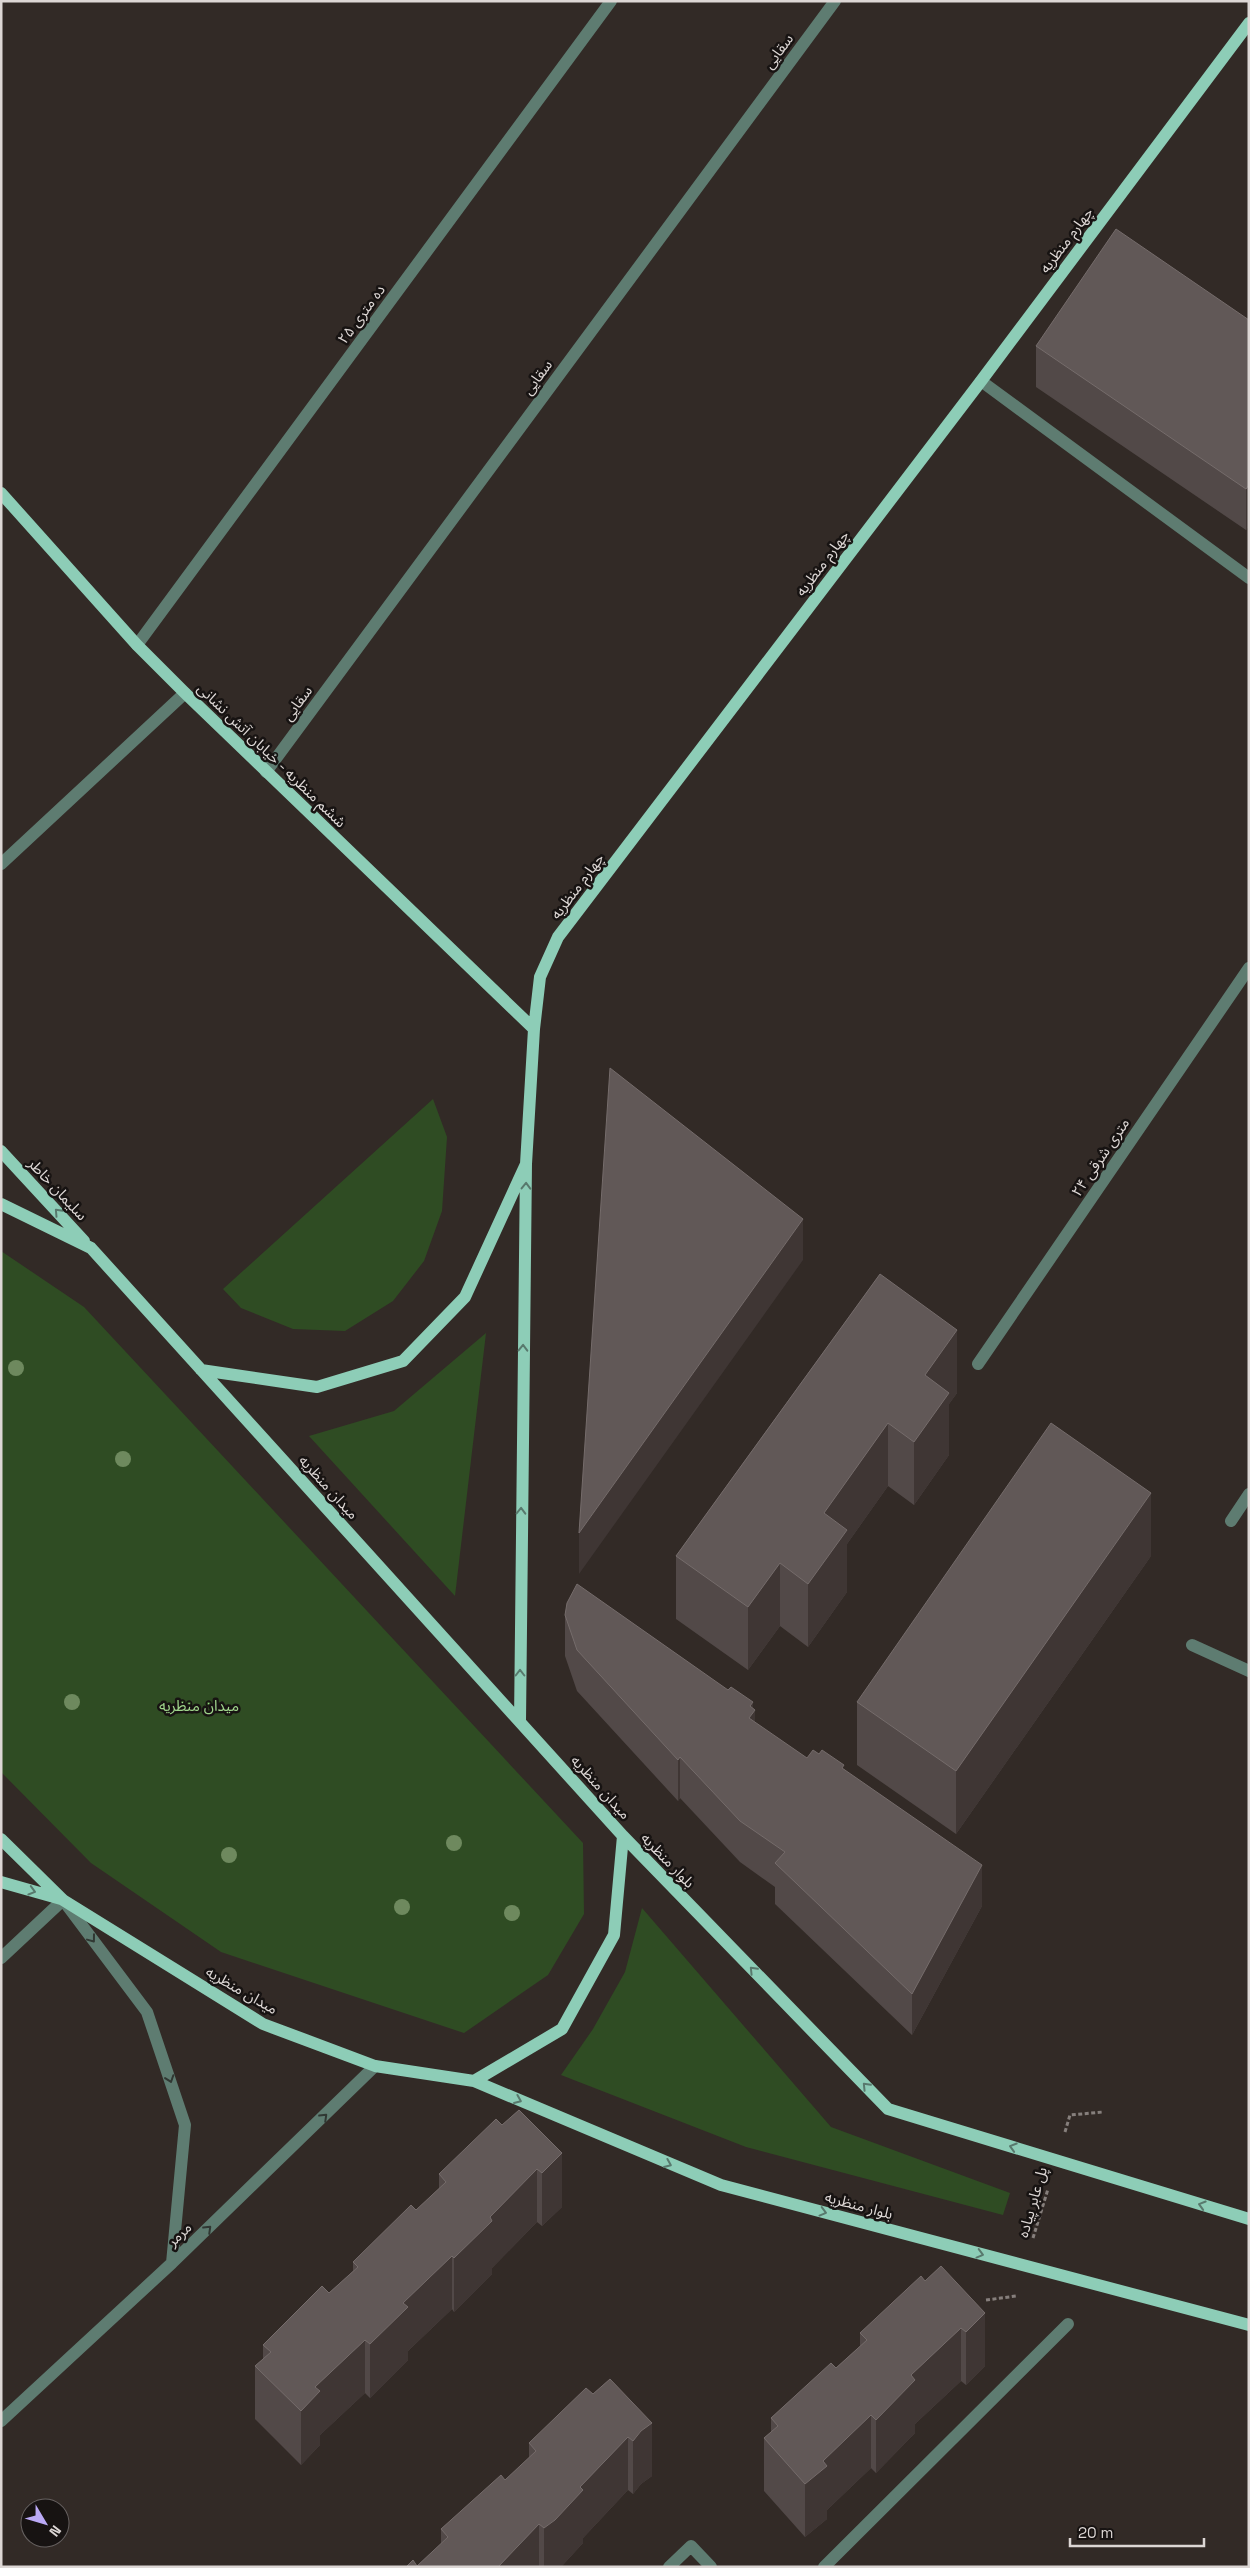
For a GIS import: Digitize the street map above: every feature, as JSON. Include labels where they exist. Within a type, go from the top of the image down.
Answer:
[{"type":"main road","name":"چهارم منظریه","points":[[520,1722],[526,1164],[534,1029],[540,978],[558,937],[981,381],[1249,23]]},
{"type":"main road","name":"ششم منظریه - خیابان آتش نشانی","points":[[1,493],[137,645],[266,772],[534,1029]]},
{"type":"main road","name":"سلیمان خاطر","points":[[1,1151],[91,1248]]},
{"type":"main road","points":[[201,1370],[317,1387],[403,1361],[465,1297],[526,1164]]},
{"type":"main road","name":"ميدان منظریه","points":[[1,1204],[91,1248],[623,1836],[614,1935],[562,2030],[474,2081],[375,2066],[263,2024],[63,1900],[1,1839]]},
{"type":"main road","name":"بلوار منظریه","points":[[623,1836],[888,2109],[1248,2217]]},
{"type":"main road","points":[[1,1882],[63,1900]]},
{"type":"main road","name":"بلوار منظریه","points":[[474,2081],[721,2185],[1249,2325]]},
{"type":"street","name":"ده متری ۲۵","points":[[137,645],[610,1]]},
{"type":"street","name":"سقایی","points":[[266,772],[835,1]]},
{"type":"street","points":[[981,381],[1249,578]]},
{"type":"street","points":[[1,864],[185,693]]},
{"type":"street","name":"۲۴ متری شرقی","points":[[978,1364],[1249,968]]},
{"type":"street","points":[[1231,1521],[1249,1494]]},
{"type":"street","points":[[1192,1645],[1249,1671]]},
{"type":"street","points":[[1,1958],[63,1900],[147,2012],[185,2125],[172,2263]]},
{"type":"street","name":"مرمر","points":[[1,2421],[172,2263],[375,2066]]},
{"type":"street","points":[[824,2567],[1068,2324]]},
{"type":"street","points":[[669,2567],[691,2546],[711,2567]]},
{"type":"path","points":[[1064,2134],[1070,2115],[1103,2112]]},
{"type":"path","name":"پل عابر پیاده","points":[[1033,2239],[1050,2182]]},
{"type":"path","points":[[986,2300],[1016,2296],[1019,2286]]},
{"type":"green space","points":[[433,1099],[447,1137],[442,1211],[424,1261],[393,1301],[345,1331],[293,1329],[241,1308],[223,1289]]},
{"type":"green space","name":"میدان منظریه","points":[[1,1251],[84,1307],[583,1843],[584,1914],[548,1975],[464,2033],[221,1952],[91,1863],[1,1772]]},
{"type":"green space","points":[[486,1333],[455,1596],[309,1436],[394,1411]]},
{"type":"green space","points":[[642,1908],[831,2127],[1010,2193],[1003,2215],[746,2147],[561,2075],[593,2029],[625,1972]]},
{"type":"building","points":[[1116,229],[1249,320],[1249,485],[1246,489],[1036,346]]},
{"type":"building","points":[[610,1068],[803,1219],[579,1533]]},
{"type":"building","points":[[880,1274],[957,1330],[925,1375],[949,1393],[914,1442],[888,1423],[824,1513],[847,1530],[808,1584],[780,1563],[748,1607],[676,1556]]},
{"type":"building","points":[[1051,1423],[1151,1493],[956,1771],[857,1702]]},
{"type":"building","points":[[577,1584],[728,1690],[731,1687],[753,1702],[750,1706],[755,1710],[749,1718],[807,1758],[813,1750],[819,1754],[822,1750],[844,1765],[842,1768],[982,1865],[912,1994],[775,1863],[785,1852],[740,1821],[680,1757],[678,1760],[577,1650],[565,1615],[567,1603]]},
{"type":"building","points":[[519,2110],[562,2153],[542,2173],[537,2169],[490,2217],[492,2221],[403,2303],[408,2307],[370,2344],[365,2340],[315,2387],[320,2391],[301,2411],[255,2366],[271,2352],[263,2345],[322,2286],[329,2293],[358,2267],[353,2262],[411,2205],[416,2210],[446,2182],[439,2174],[496,2119],[502,2125]]},
{"type":"building","points":[[941,2266],[985,2313],[966,2332],[961,2328],[911,2375],[915,2380],[876,2420],[871,2415],[823,2461],[827,2466],[805,2484],[764,2438],[778,2426],[771,2418],[831,2363],[836,2368],[867,2340],[860,2333],[921,2276],[925,2281]]},
{"type":"building","points":[[610,2379],[652,2423],[641,2431],[633,2441],[628,2437],[580,2487],[583,2490],[555,2520],[544,2528],[539,2524],[498,2567],[406,2567],[413,2560],[417,2566],[448,2537],[441,2529],[501,2475],[505,2480],[536,2451],[529,2443],[586,2388],[593,2394]]}]
